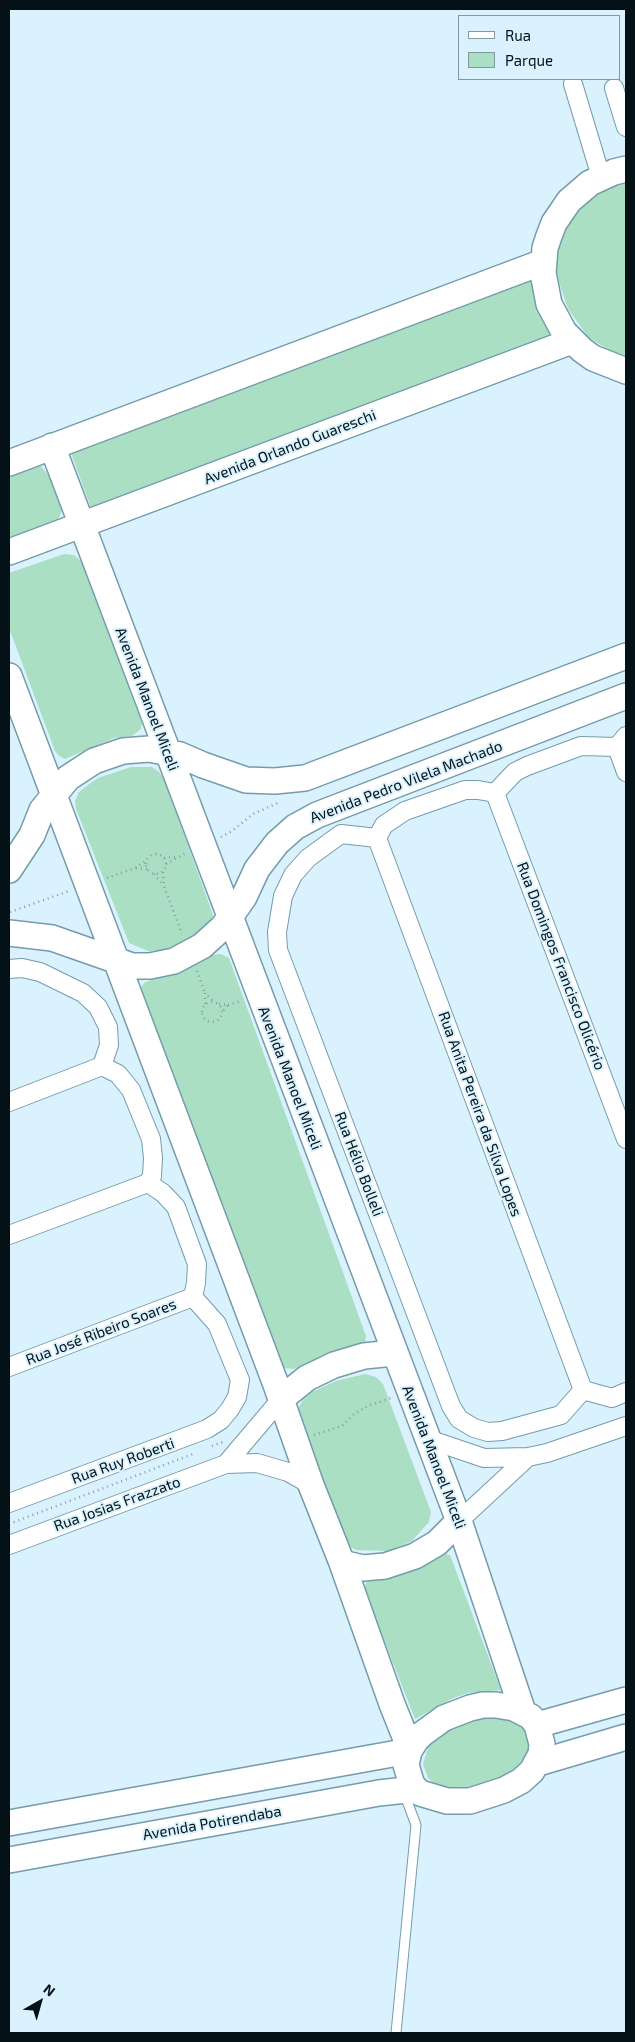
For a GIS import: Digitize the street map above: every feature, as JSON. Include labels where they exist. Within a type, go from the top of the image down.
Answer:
[{"type":"street","points":[[573,84],[601,177]]},
{"type":"street","points":[[614,88],[626,127]]},
{"type":"street","points":[[626,169],[601,177],[579,192],[561,211],[549,236],[543,262],[544,283],[549,304],[558,324],[572,341],[593,358],[626,371]]},
{"type":"street","points":[[9,463],[543,262]]},
{"type":"street","name":"Avenida Orlando Guareschi","points":[[9,552],[572,341]]},
{"type":"street","name":"Avenida Manoel Miceli","points":[[52,446],[459,1521],[530,1718]]},
{"type":"street","points":[[9,870],[32,835],[42,810],[68,778],[94,761],[123,751],[149,749],[180,755],[203,766],[246,780],[275,781],[305,778],[626,656]]},
{"type":"street","points":[[9,676],[297,1441],[311,1485],[410,1750]]},
{"type":"street","name":"Avenida Pedro Vilela Machado","points":[[9,933],[52,938],[132,966],[150,966],[174,961],[202,946],[223,927],[244,897],[257,868],[277,842],[295,827],[317,814],[626,696]]},
{"type":"street","points":[[377,838],[384,825],[405,812],[465,790],[495,793],[515,772],[581,746],[621,742],[626,772]]},
{"type":"street","name":"Rua Domingos Francisco Olicério","points":[[495,793],[626,1139]]},
{"type":"street","name":"Rua Hélio Bolleli","points":[[377,838],[341,834],[308,858],[293,875],[283,896],[277,932],[278,950],[451,1406],[459,1419],[474,1428],[488,1432],[502,1431],[560,1415],[583,1390]]},
{"type":"street","name":"Rua Anita Pereira da Silva Lopes","points":[[377,838],[583,1390]]},
{"type":"street","points":[[9,969],[22,968],[40,972],[83,993],[98,1007],[108,1027],[109,1045],[102,1066]]},
{"type":"street","points":[[9,1102],[102,1066],[118,1074],[131,1090],[151,1139],[153,1158],[152,1176],[148,1183],[9,1235]]},
{"type":"street","points":[[148,1183],[164,1193],[176,1207],[197,1264],[193,1297]]},
{"type":"street","name":"Rua José Ribeiro Soares","points":[[9,1367],[193,1297]]},
{"type":"street","name":"Rua Ruy Roberti","points":[[9,1503],[207,1430],[221,1420],[237,1397],[240,1380],[218,1324],[193,1297]]},
{"type":"street","points":[[281,1399],[307,1378],[334,1365],[364,1356],[394,1353]]},
{"type":"street","points":[[583,1390],[612,1398],[626,1392]]},
{"type":"street","name":"Rua Josias Frazzato","points":[[226,1464],[281,1399]]},
{"type":"street","points":[[428,1440],[484,1458],[528,1457],[626,1426]]},
{"type":"street","points":[[342,1564],[363,1568],[385,1566],[415,1556],[437,1543],[528,1457]]},
{"type":"street","name":"Rua Josias Frazzato","points":[[9,1545],[226,1464],[257,1463],[288,1472],[311,1485]]},
{"type":"street","points":[[530,1718],[626,1700]]},
{"type":"street","points":[[496,1705],[514,1708],[530,1718],[542,1744],[538,1763],[527,1776],[512,1786],[470,1801],[447,1801],[409,1790],[407,1770],[410,1750],[422,1734],[456,1712],[470,1708],[496,1705]]},
{"type":"street","points":[[538,1763],[626,1737]]},
{"type":"street","points":[[9,1823],[410,1750]]},
{"type":"street","name":"Avenida Potirendaba","points":[[9,1860],[379,1793],[409,1790]]},
{"type":"lane","points":[[396,2033],[416,1825],[409,1790]]},
{"type":"path","points":[[163,858],[177,856],[166,864],[163,872],[164,886],[147,869],[135,868],[153,854],[158,854],[166,864]]},
{"type":"path","points":[[146,860],[147,869]]},
{"type":"path","points":[[154,874],[163,872]]},
{"type":"path","points":[[228,1005],[216,1021],[207,1021],[202,1013],[205,1004],[205,993],[214,1002],[228,1005],[259,994]]},
{"type":"path","points":[[205,1004],[214,1002]]},
{"type":"path","points":[[218,1004],[222,1012]]},
{"type":"path","points":[[297,1441],[336,1428],[368,1406],[409,1392]]},
{"type":"path","points":[[207,1448],[226,1440]]},
{"type":"path","points":[[9,1524],[197,1451]]},
{"type":"green space","points":[[622,182],[626,182],[626,355],[613,352],[589,338],[568,309],[556,273],[561,232],[587,200]]},
{"type":"green space","points":[[530,280],[543,321],[551,336],[91,508],[71,453]]},
{"type":"green space","points":[[33,465],[41,466],[51,479],[62,510],[57,523],[9,543],[9,474]]},
{"type":"green space","points":[[64,554],[74,555],[81,561],[142,723],[141,729],[132,736],[114,738],[65,759],[55,751],[9,628],[9,573]]},
{"type":"green space","points":[[131,767],[152,767],[164,779],[213,915],[209,925],[193,939],[164,950],[148,951],[129,943],[76,809],[75,801],[79,792],[88,785],[98,778]]},
{"type":"green space","points":[[221,954],[229,958],[366,1336],[365,1342],[361,1345],[331,1354],[294,1369],[282,1368],[139,990],[145,982],[200,963],[211,955]]},
{"type":"green space","points":[[365,1374],[376,1377],[383,1384],[431,1512],[429,1522],[412,1541],[389,1551],[356,1550],[346,1544],[298,1416],[299,1407],[303,1400],[312,1392],[336,1381]]},
{"type":"green space","points":[[443,1554],[450,1555],[501,1690],[468,1693],[453,1698],[415,1719],[364,1589],[366,1583],[371,1578]]},
{"type":"green space","points":[[475,1716],[505,1717],[521,1725],[527,1733],[529,1752],[517,1768],[507,1777],[461,1791],[438,1787],[428,1778],[423,1764],[429,1744],[434,1736]]}]
